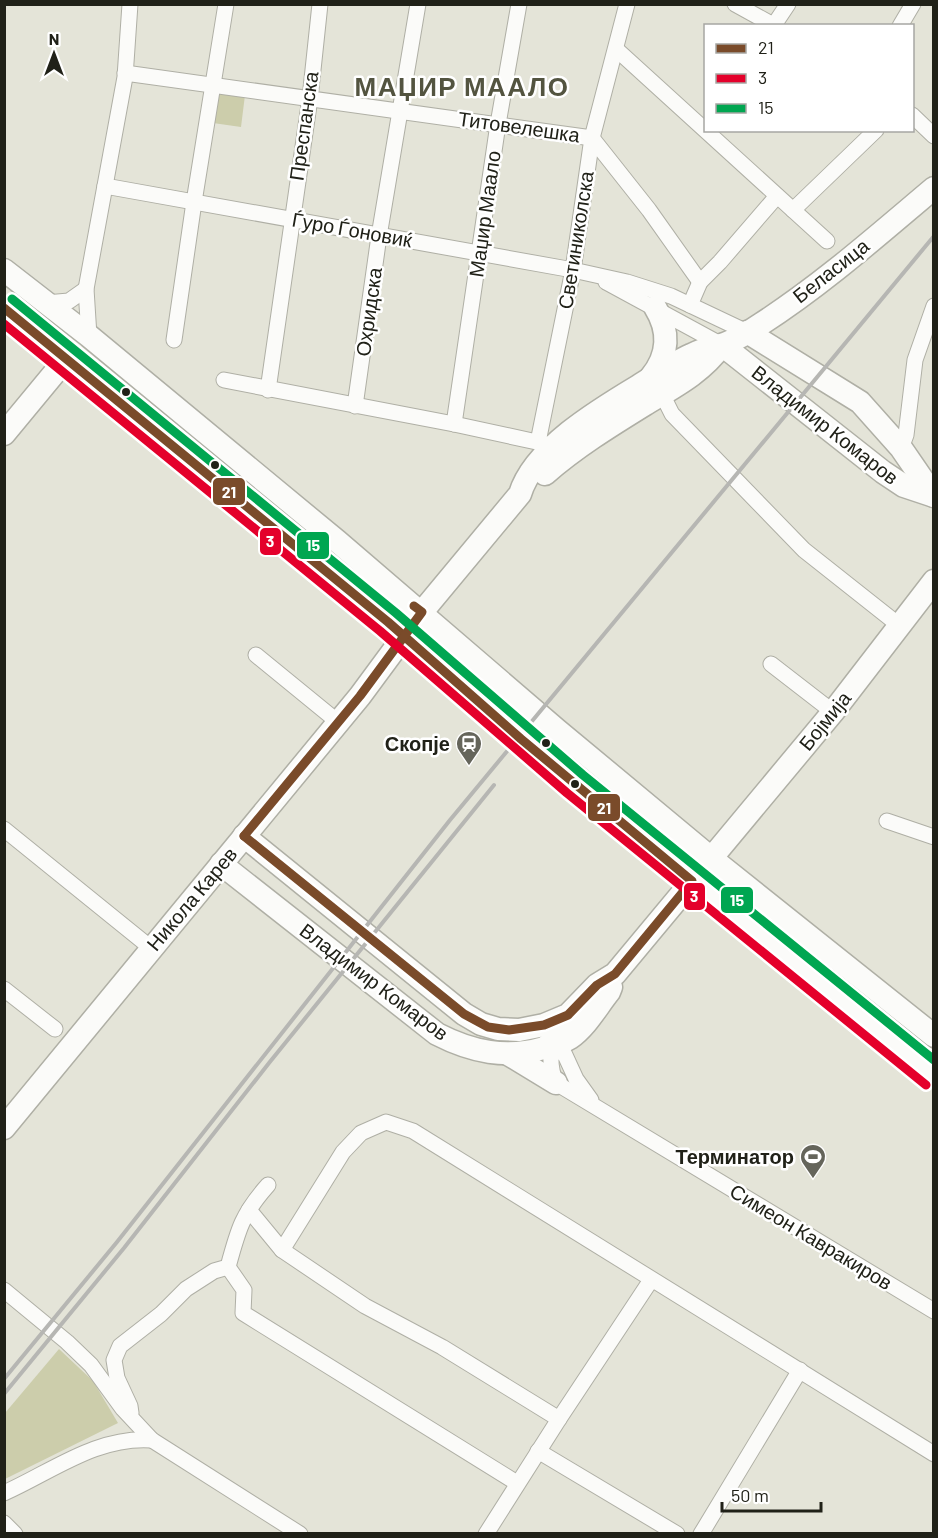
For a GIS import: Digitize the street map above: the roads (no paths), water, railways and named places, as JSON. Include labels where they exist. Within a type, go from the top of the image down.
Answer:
[{"type":"street","points":[[89,336],[86,289],[125,73],[130,4]]},
{"type":"street","points":[[174,340],[226,4]]},
{"type":"street","name":"Преспанска","points":[[268,390],[310,98],[320,4]]},
{"type":"street","name":"Охридска","points":[[355,406],[418,4]]},
{"type":"street","name":"Маџир Маало","points":[[454,424],[498,124],[519,4]]},
{"type":"street","name":"Светиниколска","points":[[547,444],[592,138],[627,4]]},
{"type":"street","points":[[735,4],[772,24]]},
{"type":"street","points":[[775,24],[788,4]]},
{"type":"street","points":[[901,24],[913,4]]},
{"type":"street","points":[[616,49],[704,129]]},
{"type":"street","name":"Титовелешка","points":[[125,73],[592,138],[649,210],[700,282]]},
{"type":"street","points":[[914,117],[933,136]]},
{"type":"street","points":[[707,132],[827,241]]},
{"type":"street","points":[[793,210],[874,132]]},
{"type":"street","name":"Ѓуро Ѓоновиќ","points":[[105,186],[573,270],[627,282],[690,305],[747,332]]},
{"type":"street","name":"Беласица","points":[[422,612],[520,494],[530,489],[565,457],[656,387],[692,354],[711,346],[722,345],[764,323],[846,262],[933,188]]},
{"type":"street","points":[[690,305],[700,282],[777,196]]},
{"type":"street","points":[[4,270],[89,336],[422,612],[557,730],[711,858],[930,1031]]},
{"type":"street","name":"Ѓуро Ѓоновиќ","points":[[599,277],[722,345]]},
{"type":"street","points":[[46,303],[69,301],[86,289]]},
{"type":"street","points":[[902,448],[906,435],[915,360],[933,306]]},
{"type":"street","points":[[655,307],[665,328],[666,348],[656,387],[672,414],[804,550],[900,626]]},
{"type":"street","points":[[4,308],[404,637],[521,739],[692,881],[933,1076]]},
{"type":"street","name":"Владимир Комаров","points":[[722,345],[883,472],[904,486],[933,496],[902,448],[860,402],[747,332]]},
{"type":"street","points":[[4,434],[66,359]]},
{"type":"street","points":[[224,380],[547,444]]},
{"type":"street","name":"Беласица","points":[[520,494],[523,483],[547,444],[596,412],[656,387]]},
{"type":"street","name":"Бојмија","points":[[711,858],[833,712],[933,581]]},
{"type":"street","name":"Никола Карев","points":[[4,1128],[151,948],[250,841],[422,612]]},
{"type":"street","points":[[256,655],[338,722]]},
{"type":"street","points":[[771,664],[833,712]]},
{"type":"street","points":[[887,821],[933,837]]},
{"type":"street","points":[[4,829],[151,948]]},
{"type":"street","name":"Владимир Комаров","points":[[250,841],[464,1014],[488,1026],[519,1030],[554,1022],[573,1023]]},
{"type":"street","name":"Владимир Комаров","points":[[226,868],[437,1034],[474,1050],[508,1054],[528,1052],[566,1040],[573,1023],[597,985],[615,974],[711,858]]},
{"type":"street","points":[[4,989],[55,1029]]},
{"type":"street","points":[[563,1076],[573,1023]]},
{"type":"street","points":[[519,1030],[552,1046],[550,1063],[563,1076]]},
{"type":"street","points":[[508,1054],[563,1076]]},
{"type":"street","name":"Симеон Кавракиров","points":[[563,1076],[597,1106],[933,1311]]},
{"type":"street","points":[[282,1250],[343,1152],[361,1133],[387,1122],[413,1131],[933,1454]]},
{"type":"street","points":[[268,1185],[239,1225],[228,1267],[244,1290],[243,1312],[517,1483]]},
{"type":"street","points":[[249,1210],[282,1250],[365,1306],[441,1347],[559,1419]]},
{"type":"street","points":[[132,1419],[130,1406],[117,1378],[114,1360],[120,1346],[161,1314],[186,1289],[214,1271],[228,1267]]},
{"type":"street","points":[[486,1533],[651,1280]]},
{"type":"street","points":[[5,1292],[67,1342],[94,1368],[132,1419],[153,1440],[300,1533]]},
{"type":"street","points":[[701,1533],[800,1370]]},
{"type":"street","points":[[4,1493],[103,1446],[128,1440],[153,1440]]},
{"type":"street","points":[[538,1451],[677,1533]]},
{"type":"street","points":[[4,1523],[15,1533]]},
{"type":"railway","points":[[4,1379],[117,1242],[450,820],[934,236]]},
{"type":"railway","points":[[4,1394],[124,1248],[269,1063],[494,785]]},
{"type":"place","name":"Скопје","points":[[469,767]]},
{"type":"place","name":"Терминатор","points":[[813,1180]]},
{"type":"district","name":"МАЏИР МААЛО","points":[[462,87]]}]
